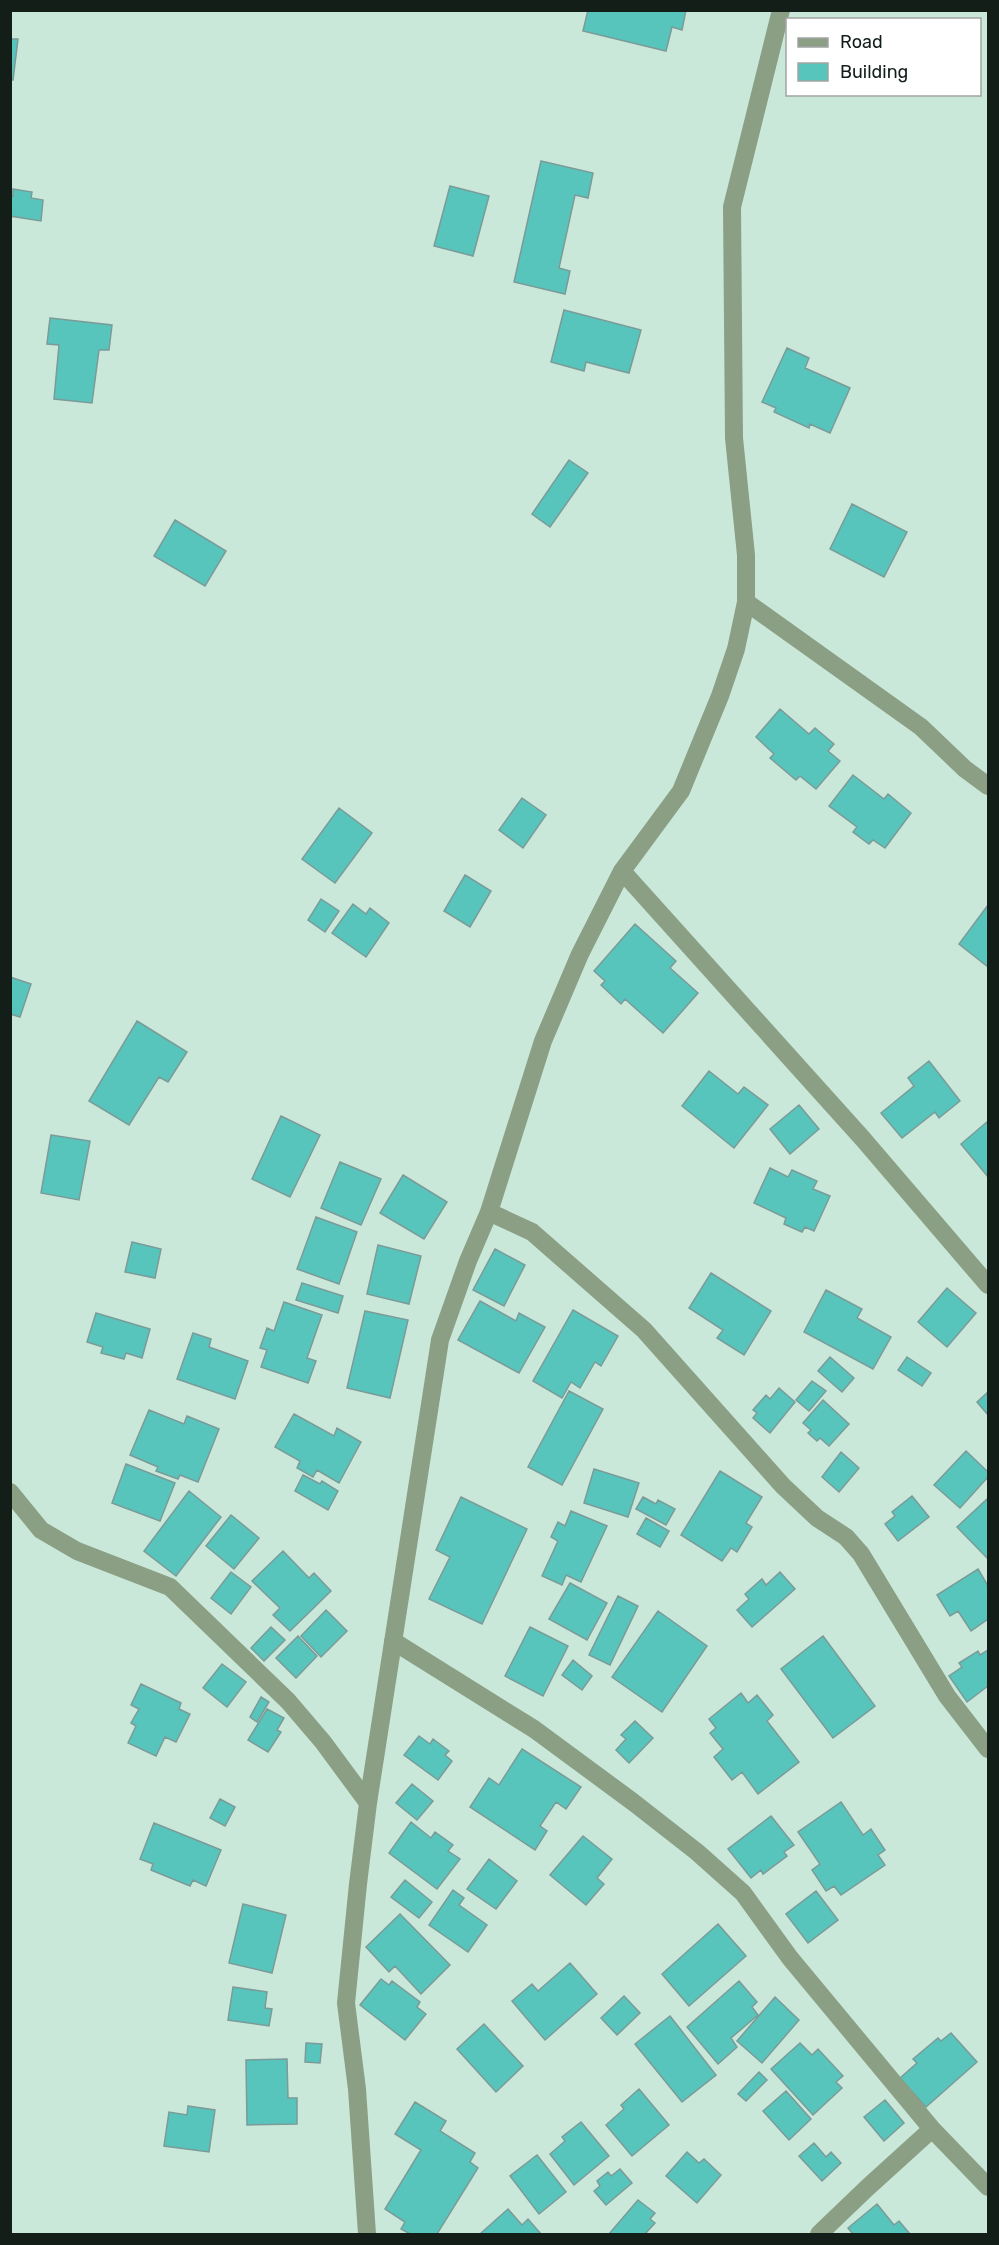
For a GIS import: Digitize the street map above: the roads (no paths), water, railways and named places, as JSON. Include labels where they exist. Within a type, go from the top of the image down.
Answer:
[{"type":"street","points":[[368,2235],[357,2089],[346,2003],[368,1803],[440,1340],[468,1261],[489,1212],[543,1041],[580,954],[622,870],[681,791],[720,696],[736,649],[746,602],[746,555],[734,438],[732,207],[781,10]]},
{"type":"street","points":[[746,602],[921,727],[965,769],[988,786]]},
{"type":"street","points":[[622,870],[863,1139],[988,1285]]},
{"type":"street","points":[[489,1212],[532,1232],[644,1330],[783,1486],[817,1518],[846,1537],[861,1554],[946,1696],[988,1749]]},
{"type":"street","points":[[10,1492],[40,1530],[77,1551],[170,1587],[288,1701],[323,1742],[368,1803]]},
{"type":"street","points":[[393,1641],[534,1730],[679,1838],[743,1893],[790,1958],[932,2129],[988,2187]]},
{"type":"street","points":[[819,2235],[932,2129]]}]
